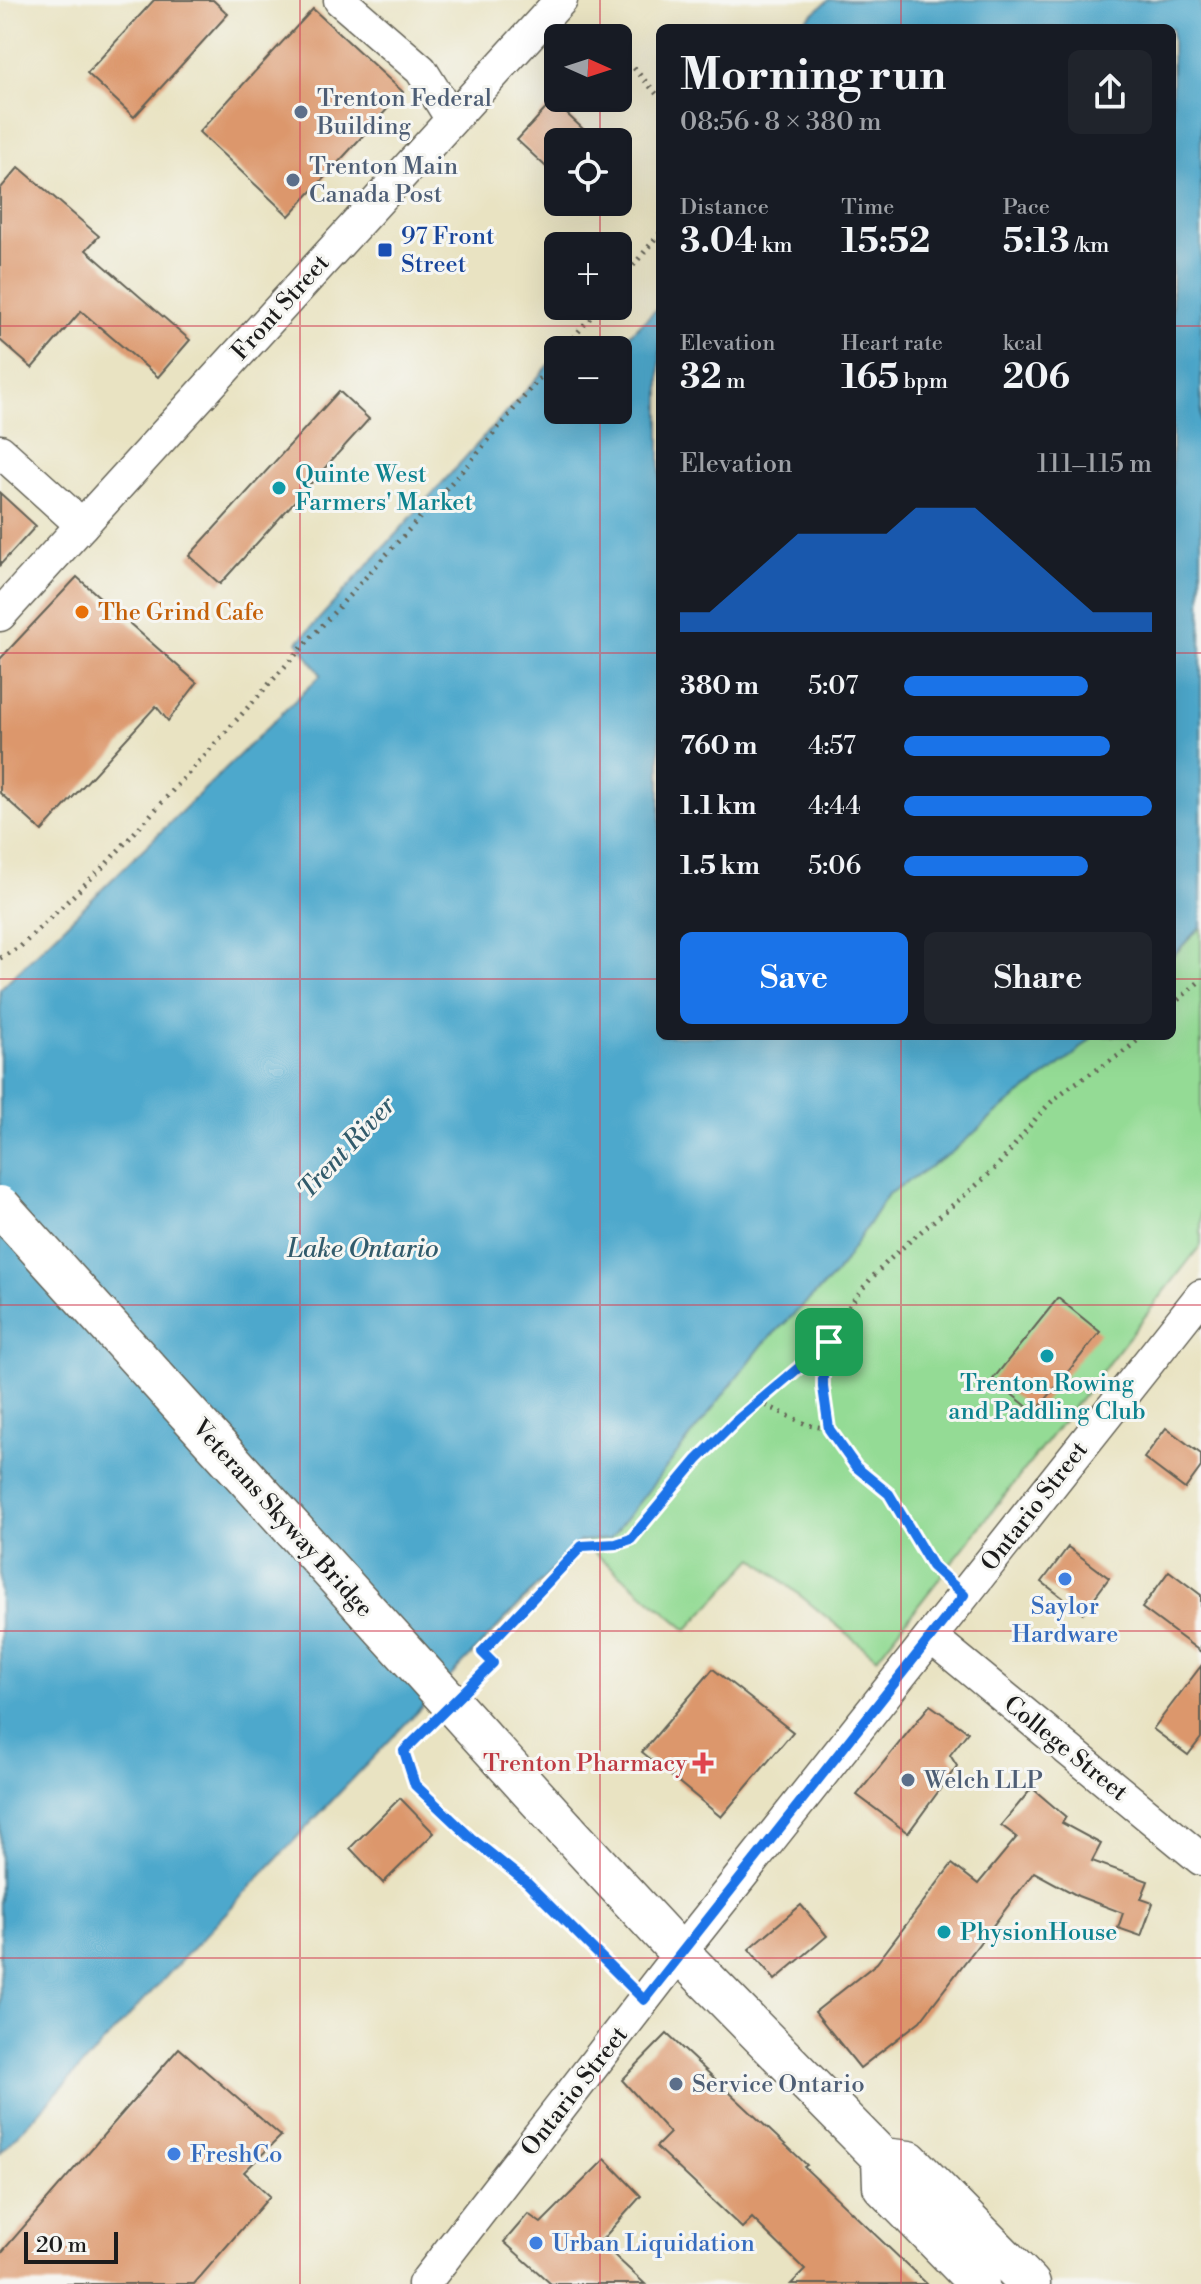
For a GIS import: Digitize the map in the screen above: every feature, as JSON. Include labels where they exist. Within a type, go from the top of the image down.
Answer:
[{"type":"main road","name":"Veterans Skyway Bridge","points":[[0,1206],[566,1830],[680,1953],[882,2158]]},
{"type":"main road","points":[[979,2284],[883,2186],[882,2158],[909,2161],[1030,2284]]},
{"type":"street","points":[[340,0],[421,70],[451,118]]},
{"type":"street","name":"Front Street","points":[[0,615],[561,0]]},
{"type":"street","points":[[0,451],[82,525]]},
{"type":"street","name":"Ontario Street","points":[[430,2282],[680,1953],[1201,1296]]},
{"type":"street","name":"College Street","points":[[931,1637],[1201,1859]]},
{"type":"path","points":[[634,68],[656,93]]},
{"type":"path","points":[[632,267],[656,238]]},
{"type":"path","points":[[575,336],[588,320]]},
{"type":"path","points":[[0,958],[20,947],[107,863],[471,461],[544,373]]},
{"type":"path","points":[[1176,1002],[1201,980]]},
{"type":"path","points":[[964,1595],[932,1566],[889,1494],[856,1467],[829,1429],[823,1365],[829,1342],[843,1315],[905,1244],[991,1172],[1055,1098],[1137,1040]]},
{"type":"path","points":[[471,1685],[493,1663],[482,1652],[582,1546],[616,1544],[631,1539],[697,1460],[829,1342]]},
{"type":"path","points":[[759,1402],[808,1425],[829,1429]]},
{"type":"path","points":[[437,1718],[404,1751],[415,1785],[471,1838],[526,1882],[644,2000]]},
{"type":"green space","points":[[1201,926],[1201,1245],[877,1658],[754,1558],[687,1630],[580,1541],[610,1539],[764,1343],[836,1274],[888,1194],[951,1153],[1089,1040],[1176,1040],[1176,953]]},
{"type":"water","points":[[829,0],[1201,0],[1201,926],[1176,953],[1176,24],[800,24]]},
{"type":"water","name":"Lake Ontario","points":[[656,310],[656,1040],[1089,1040],[951,1153],[888,1194],[836,1274],[764,1343],[610,1539],[580,1541],[0,2153],[0,989],[321,675],[298,642],[544,370],[544,424],[632,424],[632,336],[628,336]]},
{"type":"building","points":[[154,0],[213,0],[228,14],[134,117],[87,73]]},
{"type":"building","name":"Trenton Federal Building","points":[[313,9],[403,92],[289,216],[199,132]]},
{"type":"building","points":[[544,111],[565,112],[582,128],[544,128],[544,165],[517,140]]},
{"type":"building","points":[[19,167],[99,236],[86,250],[190,340],[158,377],[81,311],[32,368],[0,340],[0,189]]},
{"type":"building","name":"Quinte West Farmers' Market","points":[[339,391],[369,419],[220,584],[189,556]]},
{"type":"building","points":[[0,493],[36,526],[0,565]]},
{"type":"building","points":[[77,577],[197,683],[168,721],[156,706],[42,831],[0,793],[0,659]]},
{"type":"building","name":"Trenton Rowing and Paddling Club","points":[[1058,1298],[1100,1332],[1035,1413],[993,1379]]},
{"type":"building","points":[[1166,1428],[1201,1454],[1201,1467],[1185,1489],[1144,1458]]},
{"type":"building","points":[[1068,1547],[1109,1578],[1083,1613],[1042,1582]]},
{"type":"building","points":[[1169,1571],[1201,1595],[1201,1652],[1142,1608]]},
{"type":"building","points":[[1201,1666],[1201,1738],[1188,1755],[1153,1729]]},
{"type":"building","points":[[713,1669],[793,1732],[721,1817],[642,1752]]},
{"type":"building","name":"Welch LLP","points":[[930,1705],[968,1732],[950,1755],[957,1766],[908,1833],[857,1795]]},
{"type":"building","points":[[1032,1788],[1066,1817],[1062,1823],[1101,1844],[1092,1861],[1148,1881],[1141,1899],[1153,1903],[1141,1936],[1118,1928],[1123,1913],[1078,1896],[1034,1872],[920,2021],[860,2068],[815,2012],[877,1963],[952,1864],[978,1884],[1017,1837],[1001,1825]]},
{"type":"building","points":[[400,1798],[434,1833],[383,1883],[350,1848]]},
{"type":"building","points":[[801,1905],[827,1936],[775,1980],[749,1949]]},
{"type":"building","points":[[667,2034],[807,2165],[804,2167],[927,2284],[791,2284],[805,2270],[752,2218],[742,2228],[656,2147],[670,2133],[622,2080]]},
{"type":"building","name":"FreshCo","points":[[179,2048],[281,2136],[244,2172],[270,2196],[194,2284],[0,2284],[0,2254]]},
{"type":"building","points":[[605,2159],[641,2196],[600,2242],[645,2284],[551,2284],[504,2242],[528,2214],[541,2223]]},
{"type":"place","name":"Trenton Federal Building","points":[[301,112]]},
{"type":"place","name":"Trenton Main Canada Post","points":[[293,180]]},
{"type":"place","name":"97 Front Street","points":[[385,250]]},
{"type":"place","name":"Quinte West Farmers' Market","points":[[279,488]]},
{"type":"place","name":"The Grind Cafe","points":[[82,612]]},
{"type":"place","name":"Trenton Rowing and Paddling Club","points":[[1047,1356]]},
{"type":"place","name":"Saylor Hardware","points":[[1065,1579]]},
{"type":"place","name":"Trenton Pharmacy","points":[[703,1763]]},
{"type":"place","name":"Welch LLP","points":[[908,1780]]},
{"type":"place","name":"PhysionHouse","points":[[944,1932]]},
{"type":"place","name":"Service Ontario","points":[[676,2084]]},
{"type":"place","name":"FreshCo","points":[[174,2154]]},
{"type":"place","name":"Urban Liquidation","points":[[536,2243]]},
{"type":"route","points":[[829,1342],[823,1365],[829,1429],[856,1467],[889,1494],[932,1566],[964,1595],[644,2000],[526,1882],[471,1838],[415,1785],[404,1751],[493,1663],[482,1652],[582,1546],[616,1544],[631,1539],[697,1460],[736,1421],[829,1342]]},
{"type":"water label","name":"Trent River","points":[[346,1147]]}]
